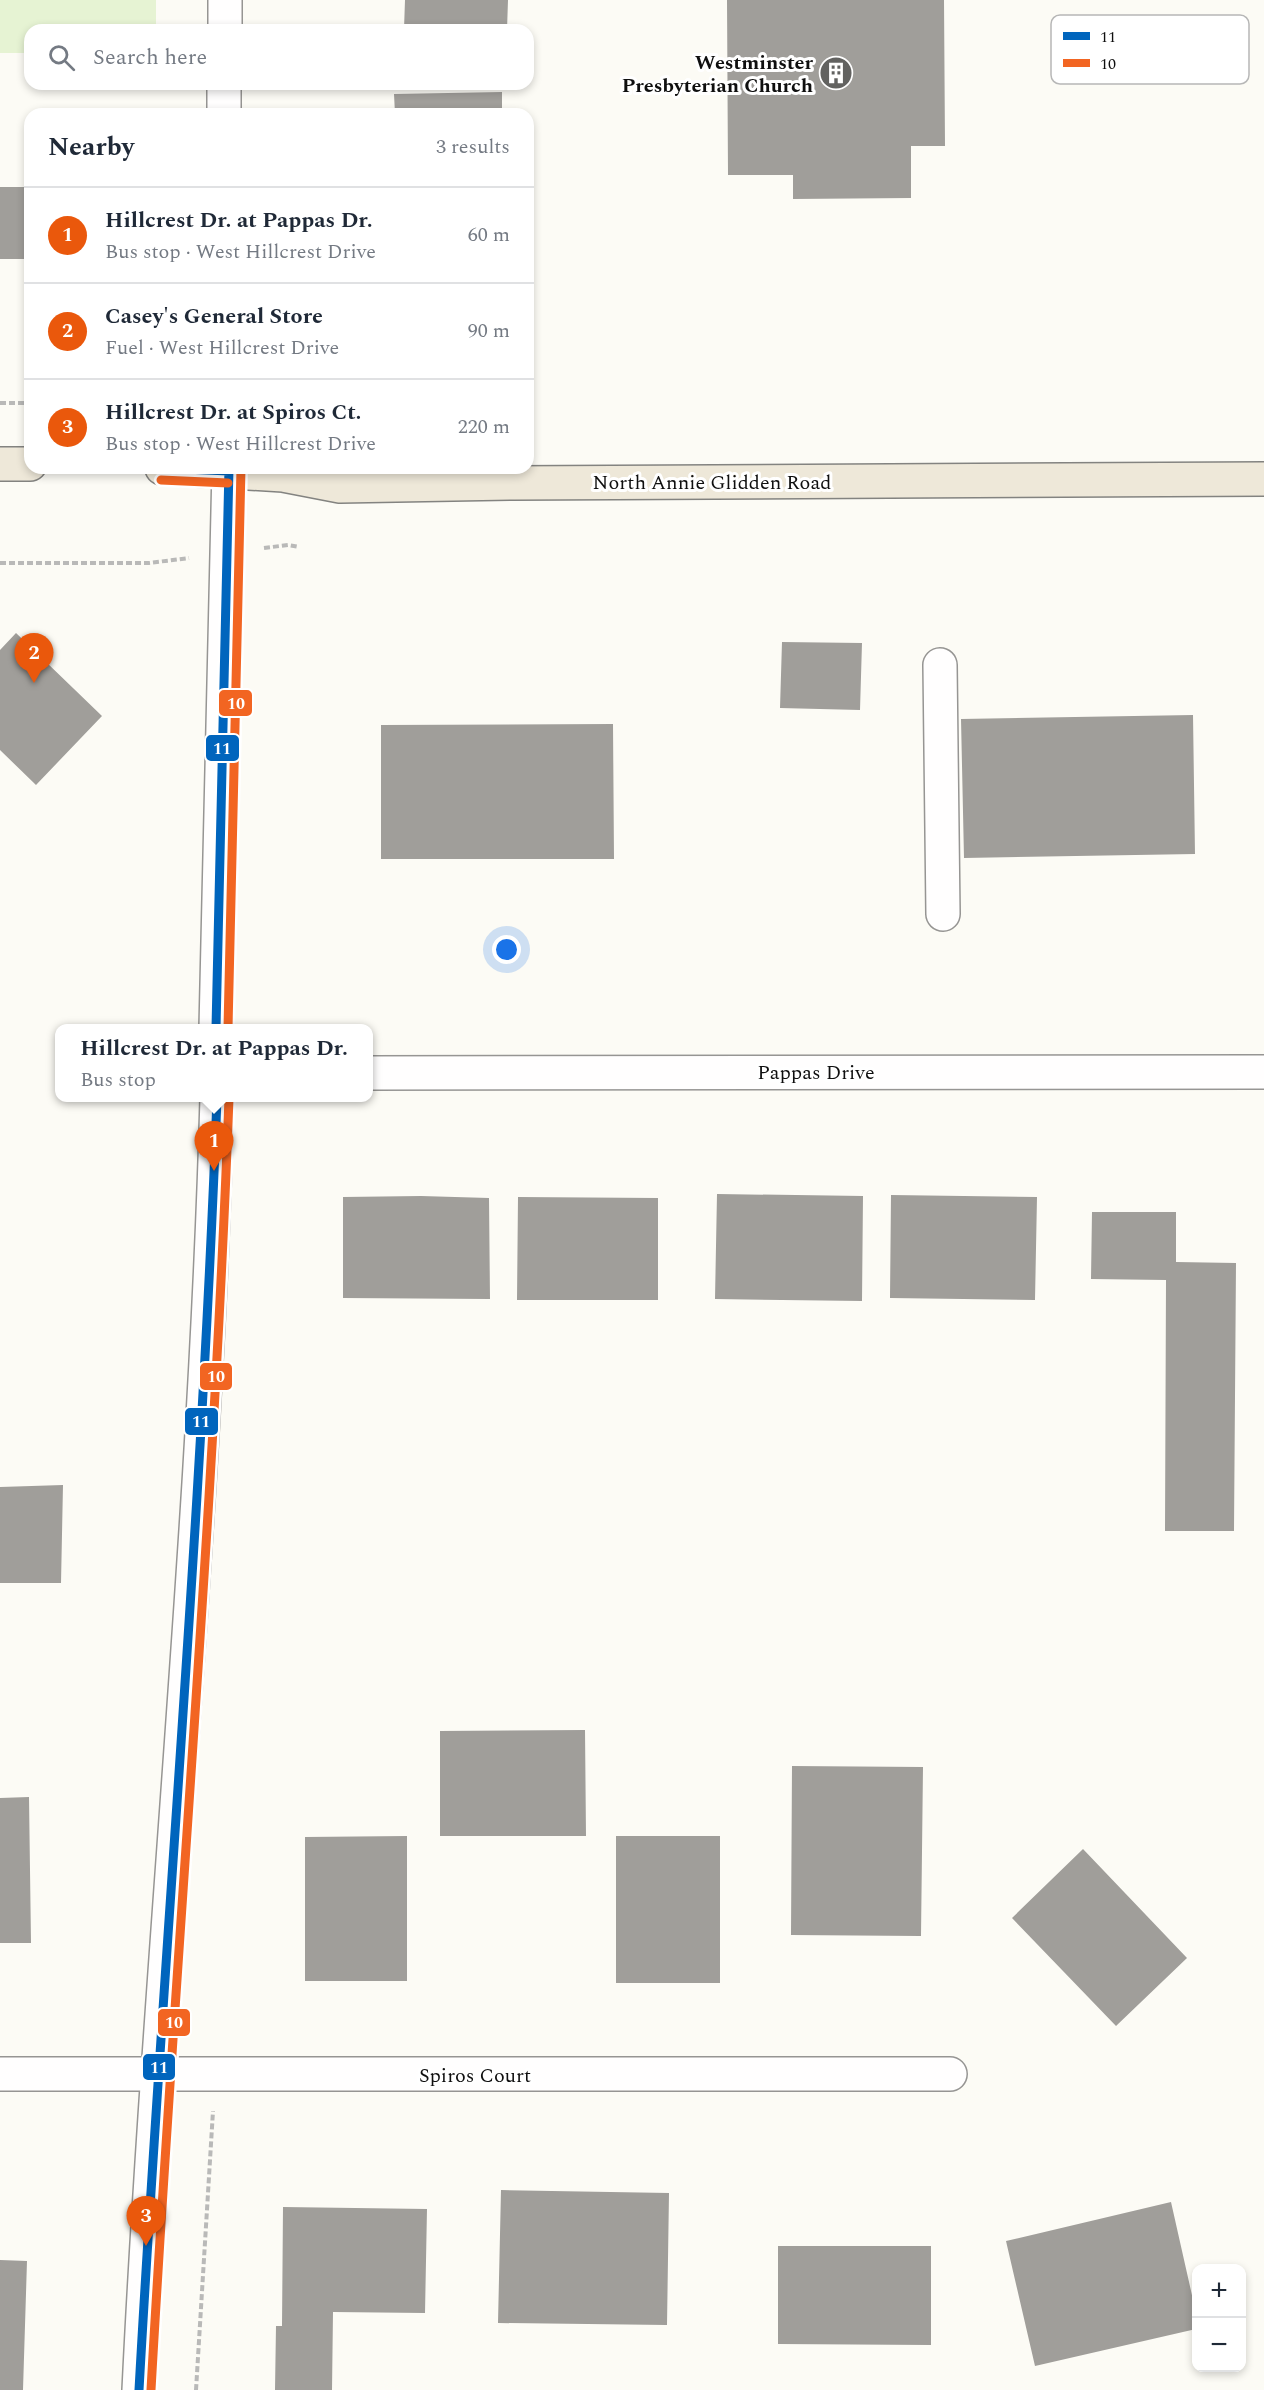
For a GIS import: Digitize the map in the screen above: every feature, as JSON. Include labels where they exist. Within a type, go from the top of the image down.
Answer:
[{"type":"main road","points":[[0,464],[24,464]]},
{"type":"main road","name":"North Annie Glidden Road","points":[[272,474],[340,486],[1264,479]]},
{"type":"street","points":[[225,0],[225,24]]},
{"type":"street","points":[[224,90],[224,108]]},
{"type":"street","points":[[216,1024],[229,474]]},
{"type":"street","points":[[940,665],[943,914]]},
{"type":"street","name":"Pappas Drive","points":[[373,1073],[1264,1072]]},
{"type":"street","points":[[139,2390],[157,2074],[206,1363],[217,1102]]},
{"type":"street","name":"Spiros Court","points":[[0,2074],[950,2074]]},
{"type":"path","points":[[0,403],[24,403]]},
{"type":"path","points":[[0,563],[149,563],[288,544],[299,547]]},
{"type":"path","points":[[196,2390],[211,2131],[217,2074]]},
{"type":"green space","points":[[0,0],[156,0],[156,24],[24,24],[24,53],[0,53]]},
{"type":"building","points":[[405,0],[508,0],[507,24],[404,24]]},
{"type":"building","name":"Westminster Presbyterian Church","points":[[727,0],[944,0],[945,146],[911,146],[911,198],[793,199],[793,175],[728,175]]},
{"type":"building","points":[[502,92],[502,108],[395,108],[394,94]]},
{"type":"building","points":[[0,187],[24,187],[24,259],[0,259]]},
{"type":"building","points":[[16,633],[102,716],[36,785],[0,750],[0,650]]},
{"type":"building","points":[[782,642],[862,643],[860,710],[780,708]]},
{"type":"building","points":[[1193,715],[1195,854],[964,858],[961,719]]},
{"type":"building","points":[[613,724],[614,859],[381,859],[381,725]]},
{"type":"building","points":[[717,1194],[863,1196],[862,1301],[715,1299]]},
{"type":"building","points":[[891,1195],[1037,1197],[1035,1300],[890,1298]]},
{"type":"building","points":[[343,1197],[489,1198],[490,1299],[343,1298]]},
{"type":"building","points":[[518,1197],[658,1198],[658,1300],[517,1300]]},
{"type":"building","points":[[1092,1212],[1176,1212],[1176,1262],[1236,1263],[1234,1531],[1165,1531],[1166,1280],[1091,1279]]},
{"type":"building","points":[[63,1485],[61,1583],[0,1583],[0,1487]]},
{"type":"building","points":[[585,1730],[586,1836],[440,1836],[440,1731]]},
{"type":"building","points":[[792,1766],[923,1767],[921,1936],[791,1935]]},
{"type":"building","points":[[29,1797],[31,1943],[0,1943],[0,1798]]},
{"type":"building","points":[[407,1836],[407,1981],[305,1981],[305,1837]]},
{"type":"building","points":[[616,1836],[720,1836],[720,1983],[616,1983]]},
{"type":"building","points":[[1083,1849],[1187,1958],[1116,2026],[1012,1918]]},
{"type":"building","points":[[501,2190],[669,2193],[667,2325],[498,2323]]},
{"type":"building","points":[[1171,2202],[1192,2295],[1192,2330],[1035,2366],[1006,2241]]},
{"type":"building","points":[[283,2207],[427,2209],[425,2313],[333,2312],[332,2390],[275,2390],[276,2326],[282,2326]]},
{"type":"building","points":[[778,2246],[931,2246],[931,2345],[778,2344]]},
{"type":"building","points":[[0,2260],[27,2261],[23,2390],[0,2390]]},
{"type":"transit line","name":"11","points":[[216,1024],[229,474]]},
{"type":"transit line","name":"10","points":[[228,1024],[241,474]]},
{"type":"transit line","name":"10","points":[[161,480],[228,483]]},
{"type":"transit line","name":"11","points":[[139,2390],[192,1583],[217,1102]]},
{"type":"transit line","name":"10","points":[[151,2390],[204,1583],[229,1102]]},
{"type":"place","name":"Westminster Presbyterian Church","points":[[836,73]]},
{"type":"place","name":"Casey's General Store","points":[[34,683]]},
{"type":"place","name":"Hillcrest Dr. at Pappas Dr.","points":[[214,1171]]},
{"type":"place","name":"Hillcrest Dr. at Spiros Ct.","points":[[146,2246]]}]
